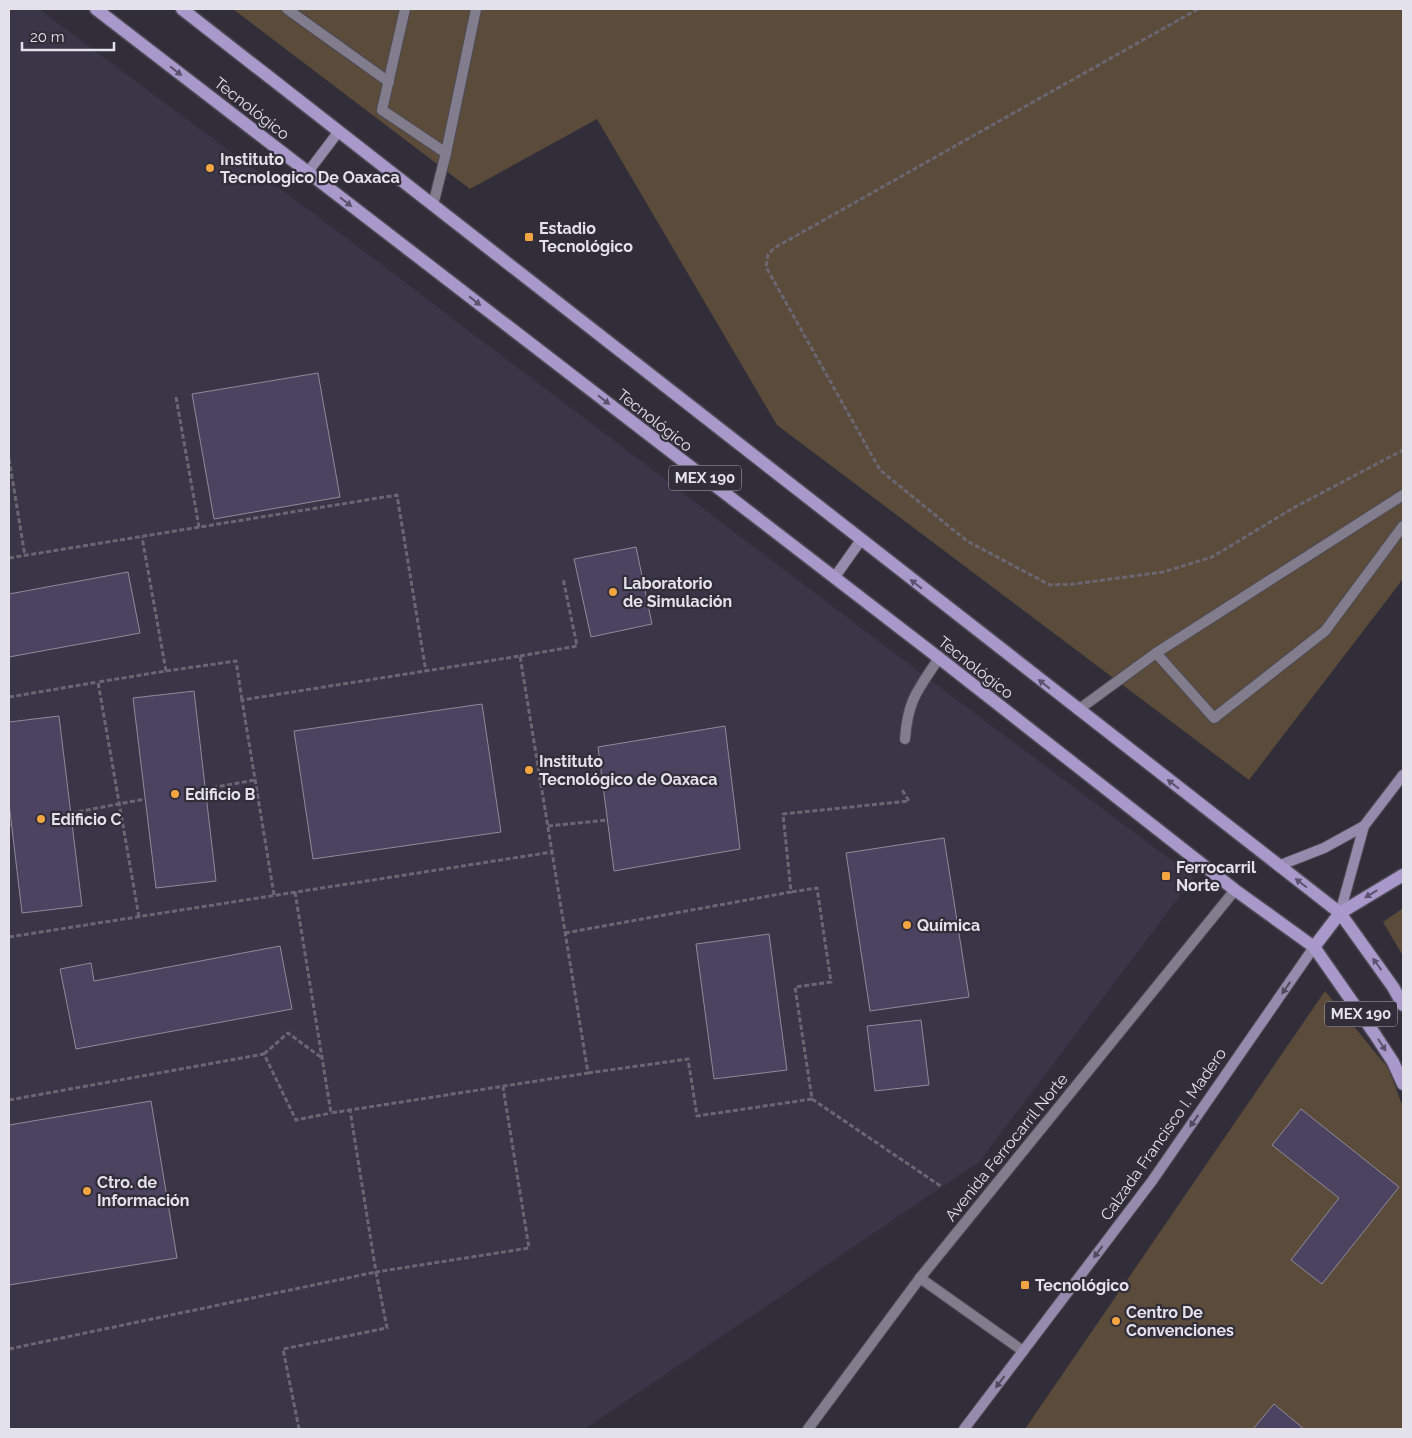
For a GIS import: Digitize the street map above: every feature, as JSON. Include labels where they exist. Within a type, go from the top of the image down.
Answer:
[{"type":"main road","name":"Tecnológico","points":[[96,9],[939,658],[1235,890],[1314,948]]},
{"type":"main road","name":"Tecnológico","points":[[182,9],[1340,913]]},
{"type":"main road","points":[[308,172],[339,131]]},
{"type":"main road","points":[[834,578],[860,540]]},
{"type":"main road","points":[[1340,913],[1364,826],[1403,774]]},
{"type":"main road","points":[[1278,866],[1324,848],[1364,826]]},
{"type":"main road","name":"Calzada Francisco I. Madero","points":[[964,1429],[1152,1181],[1340,913],[1403,875]]},
{"type":"main road","name":"MEX 190","points":[[1340,913],[1393,987],[1403,1005]]},
{"type":"main road","name":"MEX 190","points":[[1314,948],[1393,1062],[1403,1084]]},
{"type":"street","points":[[287,9],[389,82]]},
{"type":"street","points":[[405,9],[382,110],[446,153]]},
{"type":"street","points":[[433,205],[446,153],[476,9]]},
{"type":"street","points":[[1078,710],[1156,653],[1403,495]]},
{"type":"street","points":[[1156,653],[1214,718],[1325,631],[1403,526]]},
{"type":"street","points":[[905,739],[907,714],[914,694],[939,658]]},
{"type":"street","name":"Avenida Ferrocarril Norte","points":[[808,1429],[920,1278],[1235,890]]},
{"type":"street","points":[[920,1278],[1023,1351]]},
{"type":"path","points":[[1198,9],[776,247],[768,254],[766,267],[880,470],[967,541],[1050,585],[1074,584],[1163,572],[1212,557],[1295,507],[1403,450]]},
{"type":"path","points":[[176,397],[198,527]]},
{"type":"path","points":[[9,459],[24,556]]},
{"type":"path","points":[[9,558],[396,495],[426,672]]},
{"type":"path","points":[[142,537],[166,671]]},
{"type":"path","points":[[242,700],[426,672],[576,646],[564,578]]},
{"type":"path","points":[[520,656],[588,1073]]},
{"type":"path","points":[[9,697],[236,661],[274,896]]},
{"type":"path","points":[[98,682],[139,917]]},
{"type":"path","points":[[205,789],[255,780]]},
{"type":"path","points":[[791,892],[783,814],[909,801],[901,788]]},
{"type":"path","points":[[71,813],[145,800]]},
{"type":"path","points":[[548,826],[607,820]]},
{"type":"path","points":[[9,937],[552,852]]},
{"type":"path","points":[[565,933],[817,888],[831,982],[795,987],[812,1099]]},
{"type":"path","points":[[295,892],[332,1113]]},
{"type":"path","points":[[9,1100],[264,1054],[288,1033],[322,1058]]},
{"type":"path","points":[[264,1054],[296,1120],[350,1110],[688,1059],[697,1116],[812,1099],[942,1187]]},
{"type":"path","points":[[9,1349],[376,1272],[528,1248],[503,1087]]},
{"type":"path","points":[[299,1429],[283,1349],[388,1328],[376,1272],[350,1110]]},
{"type":"shaded area","name":"Instituto Tecnológico de Oaxaca","points":[[9,9],[39,9],[365,252],[906,662],[1194,877],[980,1161],[585,1429],[9,1429]]},
{"type":"shaded area","points":[[233,9],[1403,9],[1403,579],[1249,780],[777,425],[597,119],[470,189]]},
{"type":"shaded area","points":[[1403,908],[1403,956],[1383,922]]},
{"type":"shaded area","points":[[1325,991],[1388,1068],[1403,1107],[1403,1429],[1025,1429]]},
{"type":"building","points":[[318,373],[340,497],[214,519],[192,394]]},
{"type":"building","name":"Laboratorio de Simulación","points":[[636,547],[652,624],[591,637],[574,559]]},
{"type":"building","points":[[128,572],[140,633],[9,657],[9,594]]},
{"type":"building","name":"Edificio B","points":[[194,691],[216,881],[156,888],[133,698]]},
{"type":"building","points":[[482,704],[501,832],[313,859],[294,731]]},
{"type":"building","name":"Edificio C","points":[[59,716],[82,906],[22,913],[9,803],[9,722]]},
{"type":"building","points":[[725,726],[740,849],[614,871],[598,747]]},
{"type":"building","name":"Química","points":[[944,838],[969,997],[870,1011],[846,853]]},
{"type":"building","points":[[769,934],[787,1070],[714,1079],[696,944]]},
{"type":"building","points":[[280,946],[292,1009],[76,1049],[60,969],[91,963],[94,981]]},
{"type":"building","points":[[921,1020],[929,1085],[875,1091],[867,1026]]},
{"type":"building","name":"Ctro. de Información","points":[[151,1101],[177,1258],[9,1285],[9,1125]]},
{"type":"building","points":[[1301,1109],[1399,1187],[1322,1284],[1291,1260],[1339,1198],[1272,1145]]},
{"type":"building","points":[[1274,1404],[1304,1429],[1253,1429]]},
{"type":"place","name":"Instituto Tecnologico De Oaxaca","points":[[210,168]]},
{"type":"place","name":"Estadio Tecnológico","points":[[529,237]]},
{"type":"place","name":"Laboratorio de Simulación","points":[[613,592]]},
{"type":"place","name":"Instituto Tecnológico de Oaxaca","points":[[529,770]]},
{"type":"place","name":"Edificio B","points":[[175,794]]},
{"type":"place","name":"Edificio C","points":[[41,819]]},
{"type":"place","name":"Ferrocarril Norte","points":[[1166,876]]},
{"type":"place","name":"Química","points":[[907,925]]},
{"type":"place","name":"Ctro. de Información","points":[[87,1191]]},
{"type":"place","name":"Tecnológico","points":[[1025,1285]]},
{"type":"place","name":"Centro De Convenciones","points":[[1116,1321]]}]
